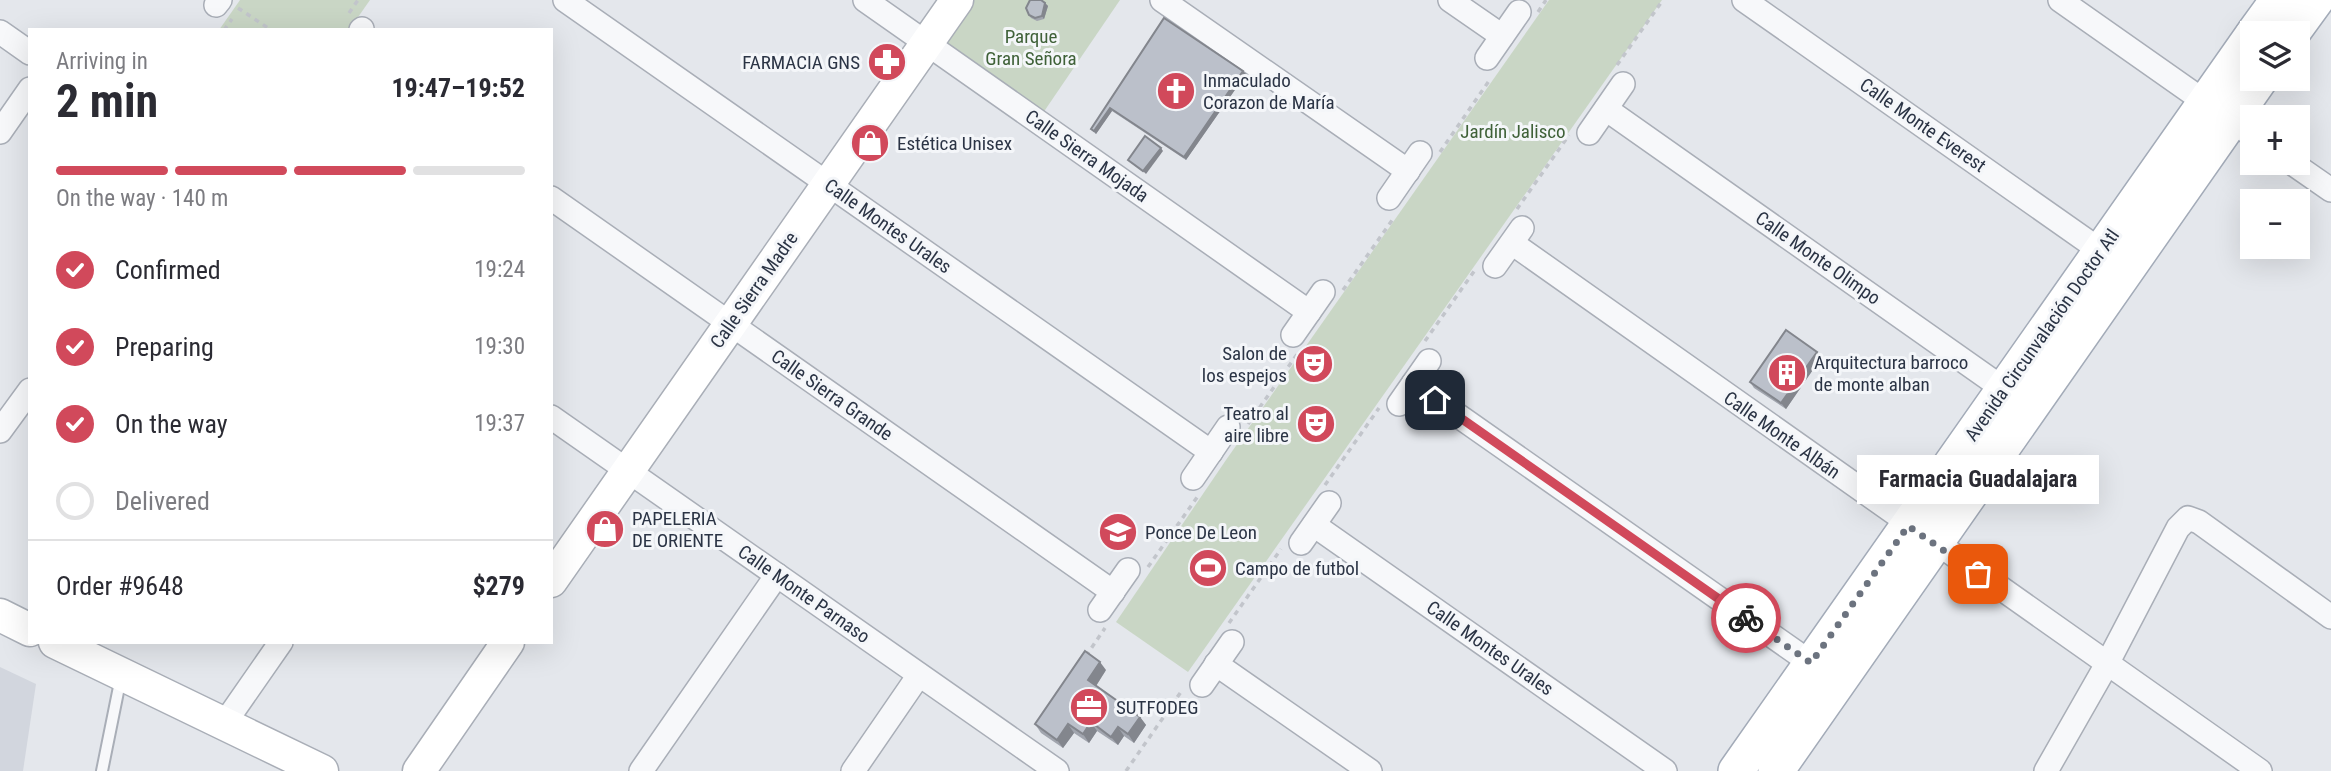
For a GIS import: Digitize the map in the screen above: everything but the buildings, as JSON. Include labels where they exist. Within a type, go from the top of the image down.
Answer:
[{"type":"main road","name":"Avenida Circunvalación Doctor Atl","points":[[2263,21],[2278,0]]},
{"type":"main road","points":[[2301,21],[2316,0]]},
{"type":"main road","name":"Avenida Circunvalación Doctor Atl","points":[[2017,398],[2101,251],[2229,119],[2240,80]]},
{"type":"main road","name":"Avenida Circunvalación Doctor Atl","points":[[1736,771],[1824,673],[2017,398],[2251,91]]},
{"type":"main road","name":"Avenida Circunvalación Doctor Atl","points":[[1776,771],[1824,673]]},
{"type":"street","name":"Calle Montes Urales","points":[[565,0],[1211,452]]},
{"type":"street","name":"Calle Sierra Mojada","points":[[865,0],[1309,312]]},
{"type":"street","name":"Calle Sierra Madre","points":[[553,578],[957,0]]},
{"type":"street","points":[[1162,0],[1421,161],[1392,207]]},
{"type":"street","points":[[1450,0],[1502,36]]},
{"type":"street","name":"Calle Monte Everest","points":[[1744,0],[2101,251]]},
{"type":"street","points":[[2060,0],[2229,119]]},
{"type":"street","points":[[1493,63],[1502,36],[1525,18]]},
{"type":"street","points":[[0,32],[28,51]]},
{"type":"street","points":[[1589,133],[1623,84]]},
{"type":"street","points":[[0,131],[28,92]]},
{"type":"street","name":"Calle Monte Olimpo","points":[[1605,109],[2017,398]]},
{"type":"street","points":[[2309,175],[2331,190]]},
{"type":"street","name":"Calle Sierra Grande","points":[[553,199],[731,324],[1107,608]]},
{"type":"street","name":"Calle Monte Albán","points":[[1495,266],[1517,235],[1921,535],[2107,664],[2244,767]]},
{"type":"street","points":[[1296,343],[1309,312],[1331,294]]},
{"type":"street","points":[[1399,404],[1429,361]]},
{"type":"street","points":[[1413,384],[1824,673]]},
{"type":"street","points":[[0,431],[28,393]]},
{"type":"street","name":"Calle Monte Parnaso","points":[[553,418],[1057,771]]},
{"type":"street","points":[[1198,483],[1211,452],[1236,429]]},
{"type":"street","name":"Calle Montes Urales","points":[[1329,503],[1308,534],[1665,771]]},
{"type":"street","points":[[2046,771],[2107,664],[2178,528],[2188,519],[2199,522],[2331,617]]},
{"type":"street","points":[[1107,608],[1134,574]]},
{"type":"street","points":[[641,771],[777,575]]},
{"type":"street","points":[[0,615],[28,629]]},
{"type":"street","points":[[1202,684],[1232,642]]},
{"type":"street","points":[[63,644],[322,771]]},
{"type":"street","points":[[224,724],[280,644]]},
{"type":"street","points":[[419,771],[507,644]]},
{"type":"street","points":[[1216,664],[1370,771]]},
{"type":"street","points":[[852,771],[919,675]]},
{"type":"lane","points":[[102,771],[121,674]]},
{"type":"path","points":[[1525,18],[1546,0]]},
{"type":"path","points":[[223,3],[267,28]]},
{"type":"path","points":[[1421,161],[1493,63]]},
{"type":"path","points":[[1331,294],[1392,207]]},
{"type":"path","points":[[1236,429],[1296,343]]},
{"type":"path","points":[[1134,574],[1198,483]]},
{"type":"path","points":[[1085,658],[1107,608]]},
{"type":"shaded area","points":[[0,667],[36,684],[23,771],[0,771]]},
{"type":"green space","points":[[240,0],[370,0],[350,28],[220,28]]},
{"type":"green space","name":"Parque Gran Señora","points":[[969,0],[1120,0],[1043,113],[941,40]]},
{"type":"green space","name":"Jardín Jalisco","points":[[1549,0],[1662,0],[1188,672],[1116,622],[1226,460]]},
{"type":"way so far","points":[[1746,618],[1811,663],[1908,526],[1978,574]]},
{"type":"place","name":"FARMACIA GNS","points":[[887,62]]},
{"type":"place","name":"Inmaculado Corazon de María","points":[[1176,91]]},
{"type":"place","name":"Estética Unisex","points":[[870,143]]},
{"type":"place","name":"Salon de los espejos","points":[[1314,364]]},
{"type":"place","name":"Arquitectura barroco de monte alban","points":[[1787,373]]},
{"type":"place","name":"Teatro al aire libre","points":[[1316,424]]},
{"type":"place","name":"PAPELERIA DE ORIENTE","points":[[605,529]]},
{"type":"place","name":"Ponce De Leon","points":[[1118,532]]},
{"type":"place","name":"Campo de futbol","points":[[1208,568]]},
{"type":"place","name":"Farmacia Guadalajara","points":[[1978,574]]},
{"type":"place","name":"SUTFODEG","points":[[1089,707]]},
{"type":"route","points":[[1435,400],[1746,618]]}]
